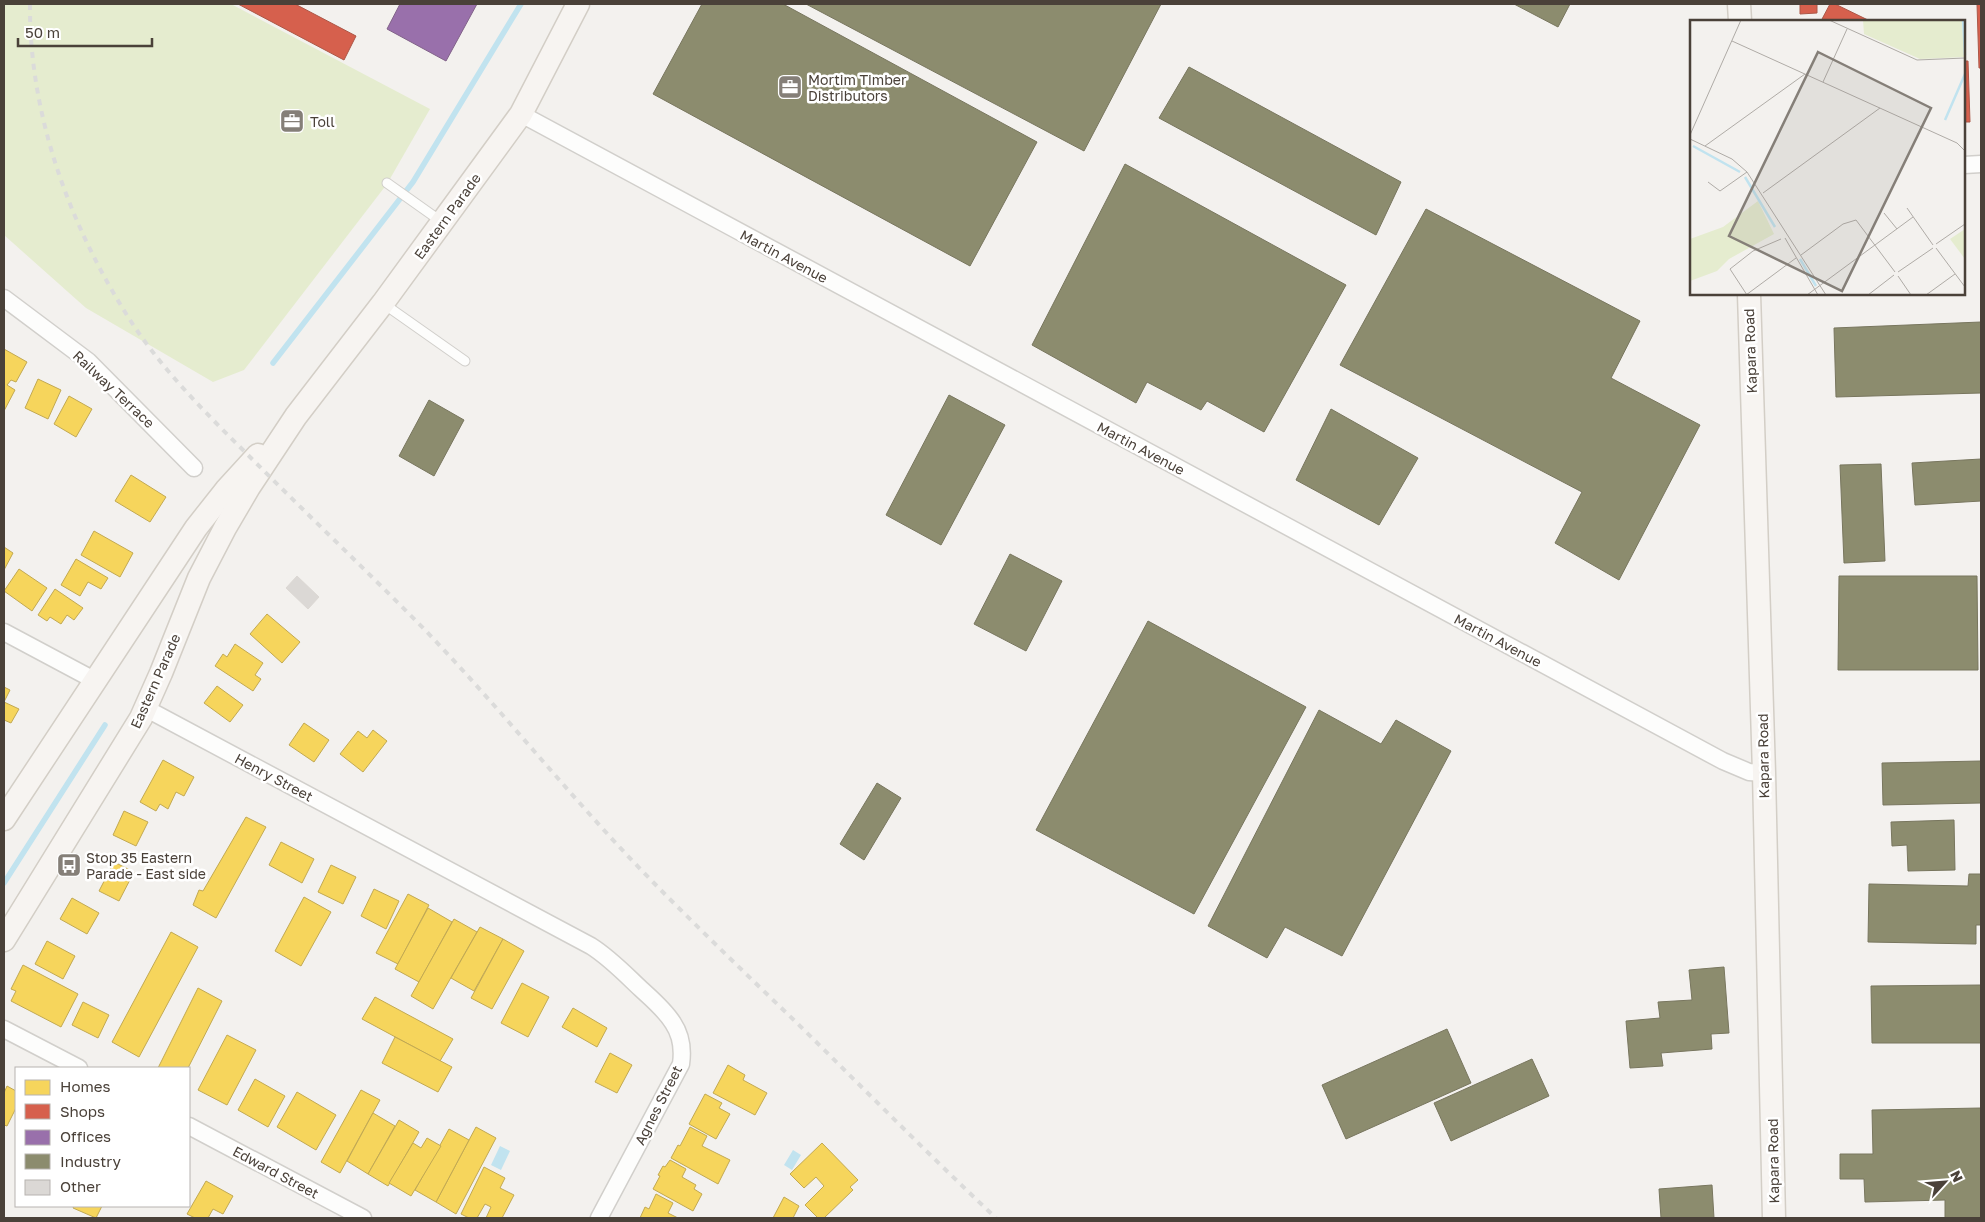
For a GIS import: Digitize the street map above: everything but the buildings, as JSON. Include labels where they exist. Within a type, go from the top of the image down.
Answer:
[{"type":"main road","name":"Eastern Parade","points":[[4,940],[115,762],[145,708],[194,588],[224,528],[296,416],[443,223],[521,114],[578,4]]},
{"type":"main road","points":[[1739,4],[1740,20]]},
{"type":"main road","name":"Kapara Road","points":[[1749,295],[1764,773],[1774,1218]]},
{"type":"main road","name":"Eastern Parade","points":[[4,819],[196,528],[243,470],[296,416]]},
{"type":"main road","points":[[132,623],[176,584],[188,584],[194,588]]},
{"type":"street","name":"Martin Avenue","points":[[521,114],[1714,757],[1749,772],[1764,773]]},
{"type":"street","points":[[1965,165],[1981,164]]},
{"type":"street","name":"Railway Terrace","points":[[4,298],[88,361],[194,468]]},
{"type":"street","points":[[4,632],[94,680]]},
{"type":"street","name":"Henry Street","points":[[145,708],[577,939]]},
{"type":"street","name":"Agnes Street","points":[[577,939],[604,954],[656,1003],[673,1022],[683,1053],[681,1064],[599,1218]]},
{"type":"street","points":[[4,1029],[77,1067]]},
{"type":"street","name":"Edward Street","points":[[190,1127],[363,1218]]},
{"type":"lane","points":[[388,184],[443,223]]},
{"type":"lane","points":[[383,303],[465,362]]},
{"type":"green space","points":[[4,4],[231,4],[430,109],[387,184],[244,370],[213,382],[86,308],[4,235]]},
{"type":"water","points":[[500,1146],[510,1151],[501,1170],[491,1165]]},
{"type":"water","points":[[793,1150],[801,1155],[792,1170],[784,1165]]},
{"type":"waterway","points":[[273,363],[413,182],[521,4]]},
{"type":"waterway","points":[[4,883],[105,725]]},
{"type":"railway","points":[[30,4],[31,45],[36,85],[56,164],[86,241],[125,312],[153,353],[220,427],[454,660],[592,817],[649,878],[996,1218]]},
{"type":"place","name":"Mortim Timber Distributors","points":[[790,87]]},
{"type":"place","name":"Toll","points":[[292,121]]},
{"type":"place","name":"Stop 35 Eastern Parade - East side","points":[[69,865]]}]
